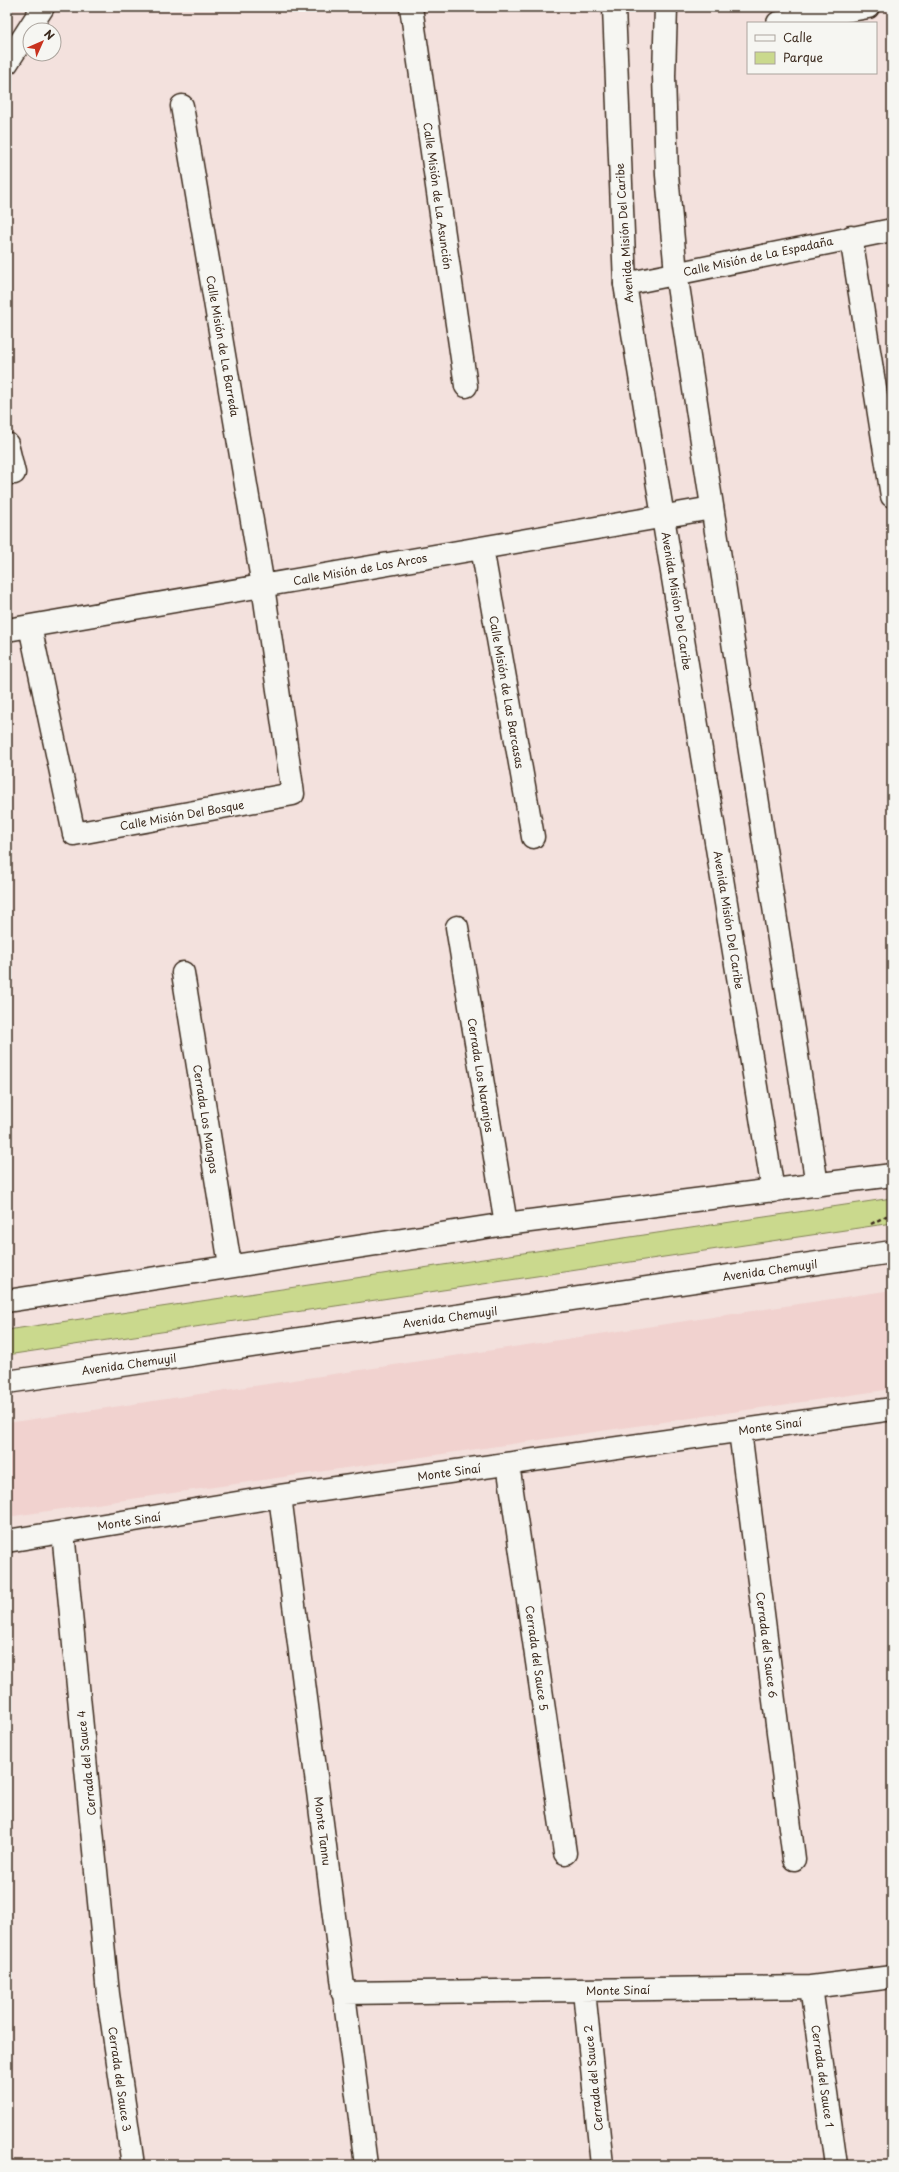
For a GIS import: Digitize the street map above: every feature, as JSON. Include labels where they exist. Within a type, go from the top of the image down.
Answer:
[{"type":"street","points":[[7,63],[43,7]]},
{"type":"street","name":"Calle Misión de La Asunción","points":[[411,7],[466,386]]},
{"type":"street","name":"Avenida Misión Del Caribe","points":[[614,7],[625,284],[773,1191]]},
{"type":"street","points":[[666,7],[664,76],[667,175],[676,273],[817,1185]]},
{"type":"street","points":[[784,22],[868,7]]},
{"type":"street","name":"Calle Misión de La Barreda","points":[[182,106],[263,586]]},
{"type":"street","name":"Calle Misión de La Espadaña","points":[[625,284],[851,237],[892,230]]},
{"type":"street","points":[[851,237],[892,496]]},
{"type":"street","points":[[7,444],[14,473]]},
{"type":"street","name":"Calle Misión de Los Arcos","points":[[7,630],[712,508]]},
{"type":"street","name":"Calle Misión de Las Barcasas","points":[[482,548],[533,837]]},
{"type":"street","name":"Calle Misión Del Bosque","points":[[30,626],[74,834],[293,794],[263,586]]},
{"type":"street","name":"Cerrada Los Naranjos","points":[[457,927],[506,1224]]},
{"type":"street","name":"Cerrada Los Mangos","points":[[183,973],[230,1265]]},
{"type":"street","points":[[7,1301],[230,1265],[506,1224],[773,1191],[892,1174]]},
{"type":"street","name":"Avenida Chemuyil","points":[[7,1382],[892,1252]]},
{"type":"street","name":"Monte Sinaí","points":[[7,1541],[280,1496],[892,1409]]},
{"type":"street","name":"Cerrada del Sauce 6","points":[[740,1431],[794,1859]]},
{"type":"street","name":"Cerrada del Sauce 5","points":[[508,1464],[565,1853]]},
{"type":"street","name":"Monte Tannu","points":[[280,1496],[366,2165]]},
{"type":"street","name":"Cerrada del Sauce 4","points":[[63,1532],[108,1994]]},
{"type":"street","name":"Monte Sinaí","points":[[343,1993],[811,1987],[892,1977]]},
{"type":"street","name":"Cerrada del Sauce 1","points":[[811,1987],[836,2165]]},
{"type":"street","name":"Cerrada del Sauce 2","points":[[584,1991],[602,2165]]},
{"type":"street","name":"Cerrada del Sauce 3","points":[[108,1994],[133,2165]]},
{"type":"path","points":[[867,1226],[892,1213]]},
{"type":"shaded area","points":[[892,1290],[892,1389],[7,1517],[7,1423]]},
{"type":"green space","points":[[892,1198],[892,1223],[7,1355],[7,1330]]}]
